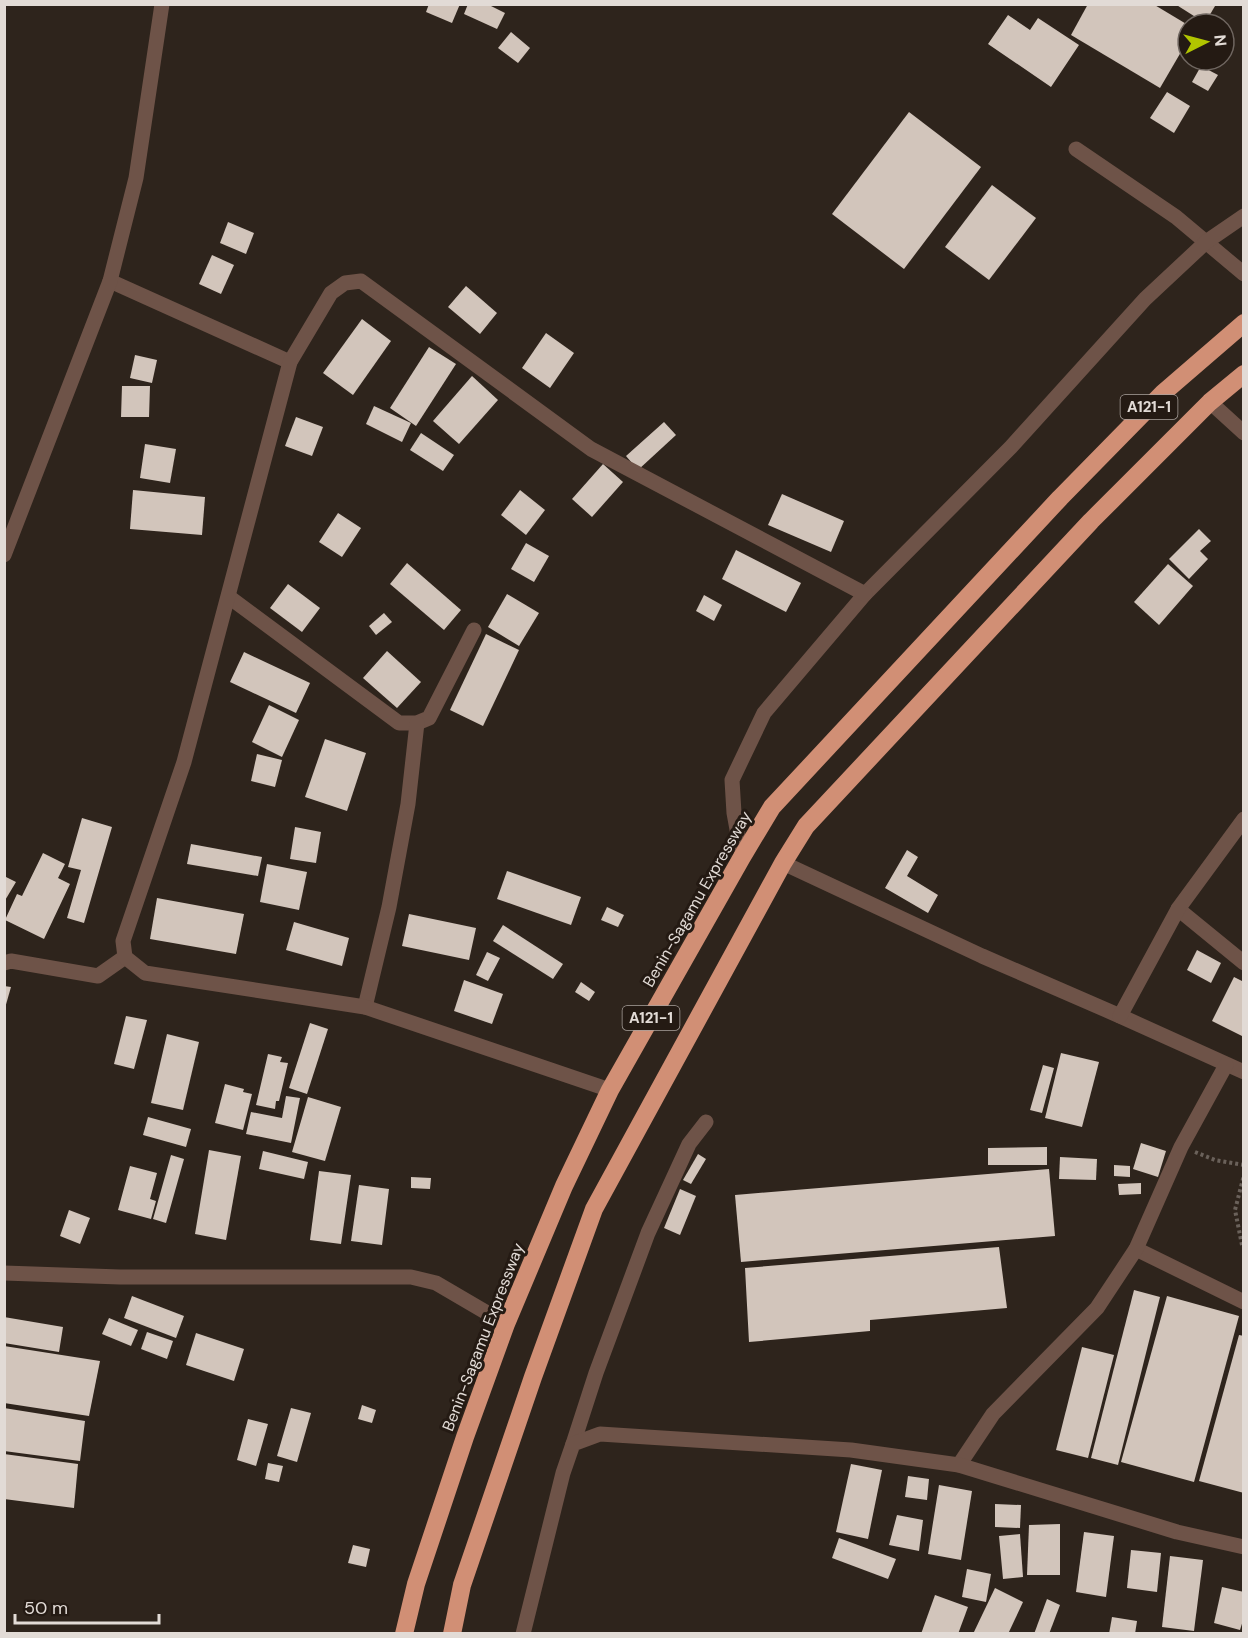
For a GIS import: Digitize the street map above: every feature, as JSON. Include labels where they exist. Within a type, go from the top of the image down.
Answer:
[{"type":"highway","name":"Benin-Sagamu Expressway","points":[[404,1634],[416,1584],[465,1437],[506,1324],[564,1186],[610,1090],[772,807],[1060,498],[1163,393],[1244,323]]},
{"type":"highway","name":"A121-1","points":[[452,1634],[462,1585],[533,1377],[594,1209],[783,863],[806,826],[1091,521],[1210,402],[1244,374]]},
{"type":"street","points":[[4,555],[110,281],[136,178],[162,4]]},
{"type":"street","points":[[1076,149],[1176,217],[1244,274]]},
{"type":"street","points":[[742,857],[734,813],[732,780],[764,713],[865,594],[1011,447],[1145,299],[1206,242],[1244,216]]},
{"type":"street","points":[[110,281],[290,362]]},
{"type":"street","points":[[610,1090],[365,1007],[145,973],[125,957],[123,941],[184,762],[290,362],[331,293],[345,283],[361,281],[591,449],[865,594]]},
{"type":"street","points":[[1210,402],[1244,432]]},
{"type":"street","points":[[229,597],[399,723],[417,723],[429,718],[474,630]]},
{"type":"street","points":[[365,1007],[408,804],[417,723]]},
{"type":"street","points":[[1120,1016],[1178,909],[1244,819]]},
{"type":"street","points":[[783,863],[982,956],[1244,1072]]},
{"type":"street","points":[[1178,909],[1244,963]]},
{"type":"street","points":[[4,963],[11,961],[98,976],[125,957]]},
{"type":"street","points":[[959,1466],[993,1414],[1097,1308],[1136,1249],[1181,1147],[1226,1065]]},
{"type":"street","points":[[523,1634],[563,1473],[596,1373],[648,1233],[689,1144],[706,1122]]},
{"type":"street","points":[[1136,1249],[1244,1302]]},
{"type":"street","points":[[4,1273],[120,1277],[411,1277],[436,1283],[506,1324]]},
{"type":"street","points":[[573,1444],[600,1434],[851,1450],[959,1466],[1177,1532],[1244,1547]]},
{"type":"path","points":[[1181,1147],[1215,1160],[1244,1165]]},
{"type":"path","points":[[1242,1245],[1235,1210],[1244,1175]]},
{"type":"building","points":[[429,4],[460,4],[452,23],[426,12]]},
{"type":"building","points":[[468,4],[487,4],[505,13],[497,29],[464,14]]},
{"type":"building","points":[[1088,4],[1153,4],[1176,18],[1176,61],[1160,88],[1071,35]]},
{"type":"building","points":[[1175,4],[1213,4],[1215,6],[1211,12],[1188,12]]},
{"type":"building","points":[[1008,15],[1030,30],[1038,18],[1079,45],[1051,87],[988,44]]},
{"type":"building","points":[[511,32],[530,48],[518,63],[498,48]]},
{"type":"building","points":[[1198,72],[1212,72],[1218,75],[1208,91],[1192,82]]},
{"type":"building","points":[[1167,92],[1190,106],[1174,133],[1150,118]]},
{"type":"building","points":[[909,112],[981,167],[904,269],[832,214]]},
{"type":"building","points":[[992,185],[1036,218],[989,280],[945,247]]},
{"type":"building","points":[[228,222],[254,233],[246,254],[220,243]]},
{"type":"building","points":[[212,255],[234,265],[221,294],[199,284]]},
{"type":"building","points":[[466,286],[497,313],[480,334],[448,307]]},
{"type":"building","points":[[362,319],[391,341],[353,395],[323,373]]},
{"type":"building","points":[[546,333],[574,353],[550,388],[522,368]]},
{"type":"building","points":[[429,347],[456,364],[416,426],[390,408]]},
{"type":"building","points":[[135,355],[157,360],[152,383],[130,378]]},
{"type":"building","points":[[472,376],[498,400],[459,444],[433,421]]},
{"type":"building","points":[[122,386],[150,386],[149,417],[121,417]]},
{"type":"building","points":[[374,406],[411,423],[402,442],[366,424]]},
{"type":"building","points":[[296,417],[323,427],[312,456],[285,446]]},
{"type":"building","points":[[664,422],[676,435],[638,470],[626,456]]},
{"type":"building","points":[[421,433],[454,455],[443,471],[410,450]]},
{"type":"building","points":[[145,444],[176,449],[170,483],[140,478]]},
{"type":"building","points":[[603,464],[623,482],[592,517],[572,499]]},
{"type":"building","points":[[133,490],[205,497],[202,535],[130,529]]},
{"type":"building","points":[[520,490],[545,510],[526,535],[501,515]]},
{"type":"building","points":[[782,494],[844,521],[831,552],[768,525]]},
{"type":"building","points":[[338,513],[361,528],[342,557],[319,542]]},
{"type":"building","points":[[1199,529],[1211,541],[1200,551],[1208,559],[1189,579],[1169,559]]},
{"type":"building","points":[[526,543],[549,556],[534,582],[511,569]]},
{"type":"building","points":[[736,550],[801,583],[786,612],[722,579]]},
{"type":"building","points":[[407,563],[461,610],[444,630],[390,584]]},
{"type":"building","points":[[1168,564],[1193,586],[1159,625],[1134,602]]},
{"type":"building","points":[[288,584],[320,608],[302,632],[270,608]]},
{"type":"building","points":[[507,594],[539,613],[519,646],[488,627]]},
{"type":"building","points":[[704,595],[722,605],[714,621],[696,611]]},
{"type":"building","points":[[384,613],[392,622],[376,635],[369,626]]},
{"type":"building","points":[[486,634],[519,650],[483,726],[450,710]]},
{"type":"building","points":[[387,651],[421,682],[397,708],[363,678]]},
{"type":"building","points":[[244,652],[310,683],[296,713],[230,682]]},
{"type":"building","points":[[269,705],[299,720],[282,757],[252,742]]},
{"type":"building","points":[[325,739],[366,753],[347,811],[305,797]]},
{"type":"building","points":[[257,754],[282,760],[275,787],[251,781]]},
{"type":"building","points":[[82,818],[112,827],[84,923],[67,918],[81,870],[68,867]]},
{"type":"building","points":[[295,827],[321,832],[316,863],[290,859]]},
{"type":"building","points":[[191,844],[262,857],[258,876],[187,864]]},
{"type":"building","points":[[907,850],[918,857],[907,876],[938,895],[928,913],[885,888]]},
{"type":"building","points":[[43,853],[65,864],[58,878],[70,884],[44,939],[5,920],[17,894],[22,896]]},
{"type":"building","points":[[267,864],[307,872],[299,910],[260,902]]},
{"type":"building","points":[[507,871],[581,897],[571,925],[497,899]]},
{"type":"building","points":[[4,876],[16,882],[4,902]]},
{"type":"building","points":[[157,898],[244,914],[236,954],[150,939]]},
{"type":"building","points":[[607,907],[624,915],[618,927],[601,920]]},
{"type":"building","points":[[409,914],[476,928],[469,960],[402,946]]},
{"type":"building","points":[[294,922],[349,938],[342,966],[286,950]]},
{"type":"building","points":[[503,925],[563,964],[553,979],[493,941]]},
{"type":"building","points":[[1197,950],[1221,963],[1211,983],[1187,970]]},
{"type":"building","points":[[487,952],[500,958],[488,981],[476,975]]},
{"type":"building","points":[[1234,977],[1244,982],[1244,1037],[1212,1021]]},
{"type":"building","points":[[464,980],[503,994],[492,1024],[454,1011]]},
{"type":"building","points":[[581,982],[595,992],[589,1001],[575,992]]},
{"type":"building","points":[[4,986],[11,987],[5,1008],[4,1008]]},
{"type":"building","points":[[126,1016],[147,1020],[134,1069],[114,1064]]},
{"type":"building","points":[[310,1023],[328,1029],[307,1094],[289,1088]]},
{"type":"building","points":[[167,1034],[199,1042],[183,1110],[151,1103]]},
{"type":"building","points":[[1061,1053],[1099,1062],[1082,1127],[1045,1118]]},
{"type":"building","points":[[268,1054],[282,1057],[280,1062],[288,1063],[275,1109],[256,1105]]},
{"type":"building","points":[[1043,1065],[1054,1068],[1042,1113],[1030,1110]]},
{"type":"building","points":[[225,1084],[244,1089],[243,1092],[252,1094],[243,1130],[215,1123]]},
{"type":"building","points":[[286,1096],[300,1098],[291,1143],[246,1134],[251,1112],[282,1118]]},
{"type":"building","points":[[308,1097],[341,1107],[325,1161],[292,1152]]},
{"type":"building","points":[[148,1117],[191,1129],[186,1147],[143,1135]]},
{"type":"building","points":[[1141,1143],[1166,1151],[1158,1177],[1133,1169]]},
{"type":"building","points":[[1047,1147],[1047,1165],[988,1165],[988,1148]]},
{"type":"building","points":[[209,1150],[241,1156],[226,1240],[195,1234]]},
{"type":"building","points":[[263,1151],[308,1162],[304,1179],[259,1169]]},
{"type":"building","points":[[698,1154],[706,1159],[691,1184],[683,1180]]},
{"type":"building","points":[[171,1155],[184,1159],[166,1223],[153,1219]]},
{"type":"building","points":[[1060,1157],[1097,1159],[1096,1180],[1059,1179]]},
{"type":"building","points":[[1114,1165],[1130,1166],[1130,1177],[1114,1176]]},
{"type":"building","points":[[130,1166],[157,1173],[150,1199],[156,1201],[151,1219],[118,1210]]},
{"type":"building","points":[[1049,1169],[1055,1236],[741,1262],[735,1195]]},
{"type":"building","points":[[319,1171],[351,1175],[341,1244],[310,1240]]},
{"type":"building","points":[[411,1177],[431,1178],[430,1189],[411,1188]]},
{"type":"building","points":[[1141,1183],[1141,1194],[1119,1195],[1118,1184]]},
{"type":"building","points":[[359,1185],[389,1189],[382,1245],[351,1241]]},
{"type":"building","points":[[680,1189],[696,1196],[680,1235],[664,1228]]},
{"type":"building","points":[[69,1210],[90,1218],[80,1244],[60,1236]]},
{"type":"building","points":[[999,1247],[1007,1308],[870,1320],[870,1331],[749,1342],[745,1268]]},
{"type":"building","points":[[1134,1290],[1160,1297],[1118,1465],[1091,1458]]},
{"type":"building","points":[[132,1296],[184,1316],[176,1338],[124,1318]]},
{"type":"building","points":[[1167,1296],[1239,1316],[1194,1482],[1121,1462]]},
{"type":"building","points":[[4,1317],[63,1327],[59,1352],[4,1343]]},
{"type":"building","points":[[109,1318],[138,1330],[131,1346],[102,1334]]},
{"type":"building","points":[[147,1332],[173,1341],[167,1359],[141,1349]]},
{"type":"building","points":[[196,1333],[244,1349],[234,1381],[186,1365]]},
{"type":"building","points":[[1239,1335],[1244,1336],[1244,1493],[1199,1481]]},
{"type":"building","points":[[4,1346],[100,1361],[89,1416],[4,1403]]},
{"type":"building","points":[[1082,1347],[1114,1355],[1088,1458],[1056,1450]]},
{"type":"building","points":[[362,1405],[376,1410],[372,1423],[358,1419]]},
{"type":"building","points":[[4,1408],[85,1421],[80,1461],[4,1451]]},
{"type":"building","points":[[291,1408],[311,1413],[297,1462],[277,1456]]},
{"type":"building","points":[[248,1419],[268,1424],[256,1466],[237,1460]]},
{"type":"building","points":[[4,1454],[78,1464],[74,1508],[4,1499]]},
{"type":"building","points":[[268,1463],[283,1466],[279,1482],[265,1479]]},
{"type":"building","points":[[851,1464],[882,1470],[868,1539],[836,1532]]},
{"type":"building","points":[[908,1476],[929,1479],[927,1500],[905,1497]]},
{"type":"building","points":[[939,1485],[972,1491],[961,1560],[928,1554]]},
{"type":"building","points":[[995,1504],[1021,1505],[1020,1528],[995,1527]]},
{"type":"building","points":[[897,1515],[923,1520],[919,1551],[889,1545]]},
{"type":"building","points":[[1060,1524],[1060,1575],[1027,1575],[1029,1525]]},
{"type":"building","points":[[1084,1532],[1114,1536],[1106,1597],[1076,1592]]},
{"type":"building","points":[[1020,1534],[1023,1577],[1003,1579],[999,1536]]},
{"type":"building","points":[[839,1538],[896,1559],[888,1579],[832,1558]]},
{"type":"building","points":[[353,1545],[370,1549],[366,1567],[348,1563]]},
{"type":"building","points":[[1131,1550],[1161,1553],[1157,1592],[1127,1588]]},
{"type":"building","points":[[1170,1556],[1203,1560],[1194,1631],[1162,1627]]},
{"type":"building","points":[[967,1569],[991,1574],[986,1602],[962,1597]]},
{"type":"building","points":[[1222,1587],[1244,1592],[1244,1617],[1240,1630],[1214,1623]]},
{"type":"building","points":[[995,1588],[1023,1602],[1008,1634],[973,1634]]},
{"type":"building","points":[[935,1595],[968,1607],[958,1634],[921,1634]]},
{"type":"building","points":[[1047,1599],[1060,1605],[1049,1634],[1034,1634]]},
{"type":"building","points":[[1112,1617],[1137,1621],[1135,1634],[1109,1634]]}]
